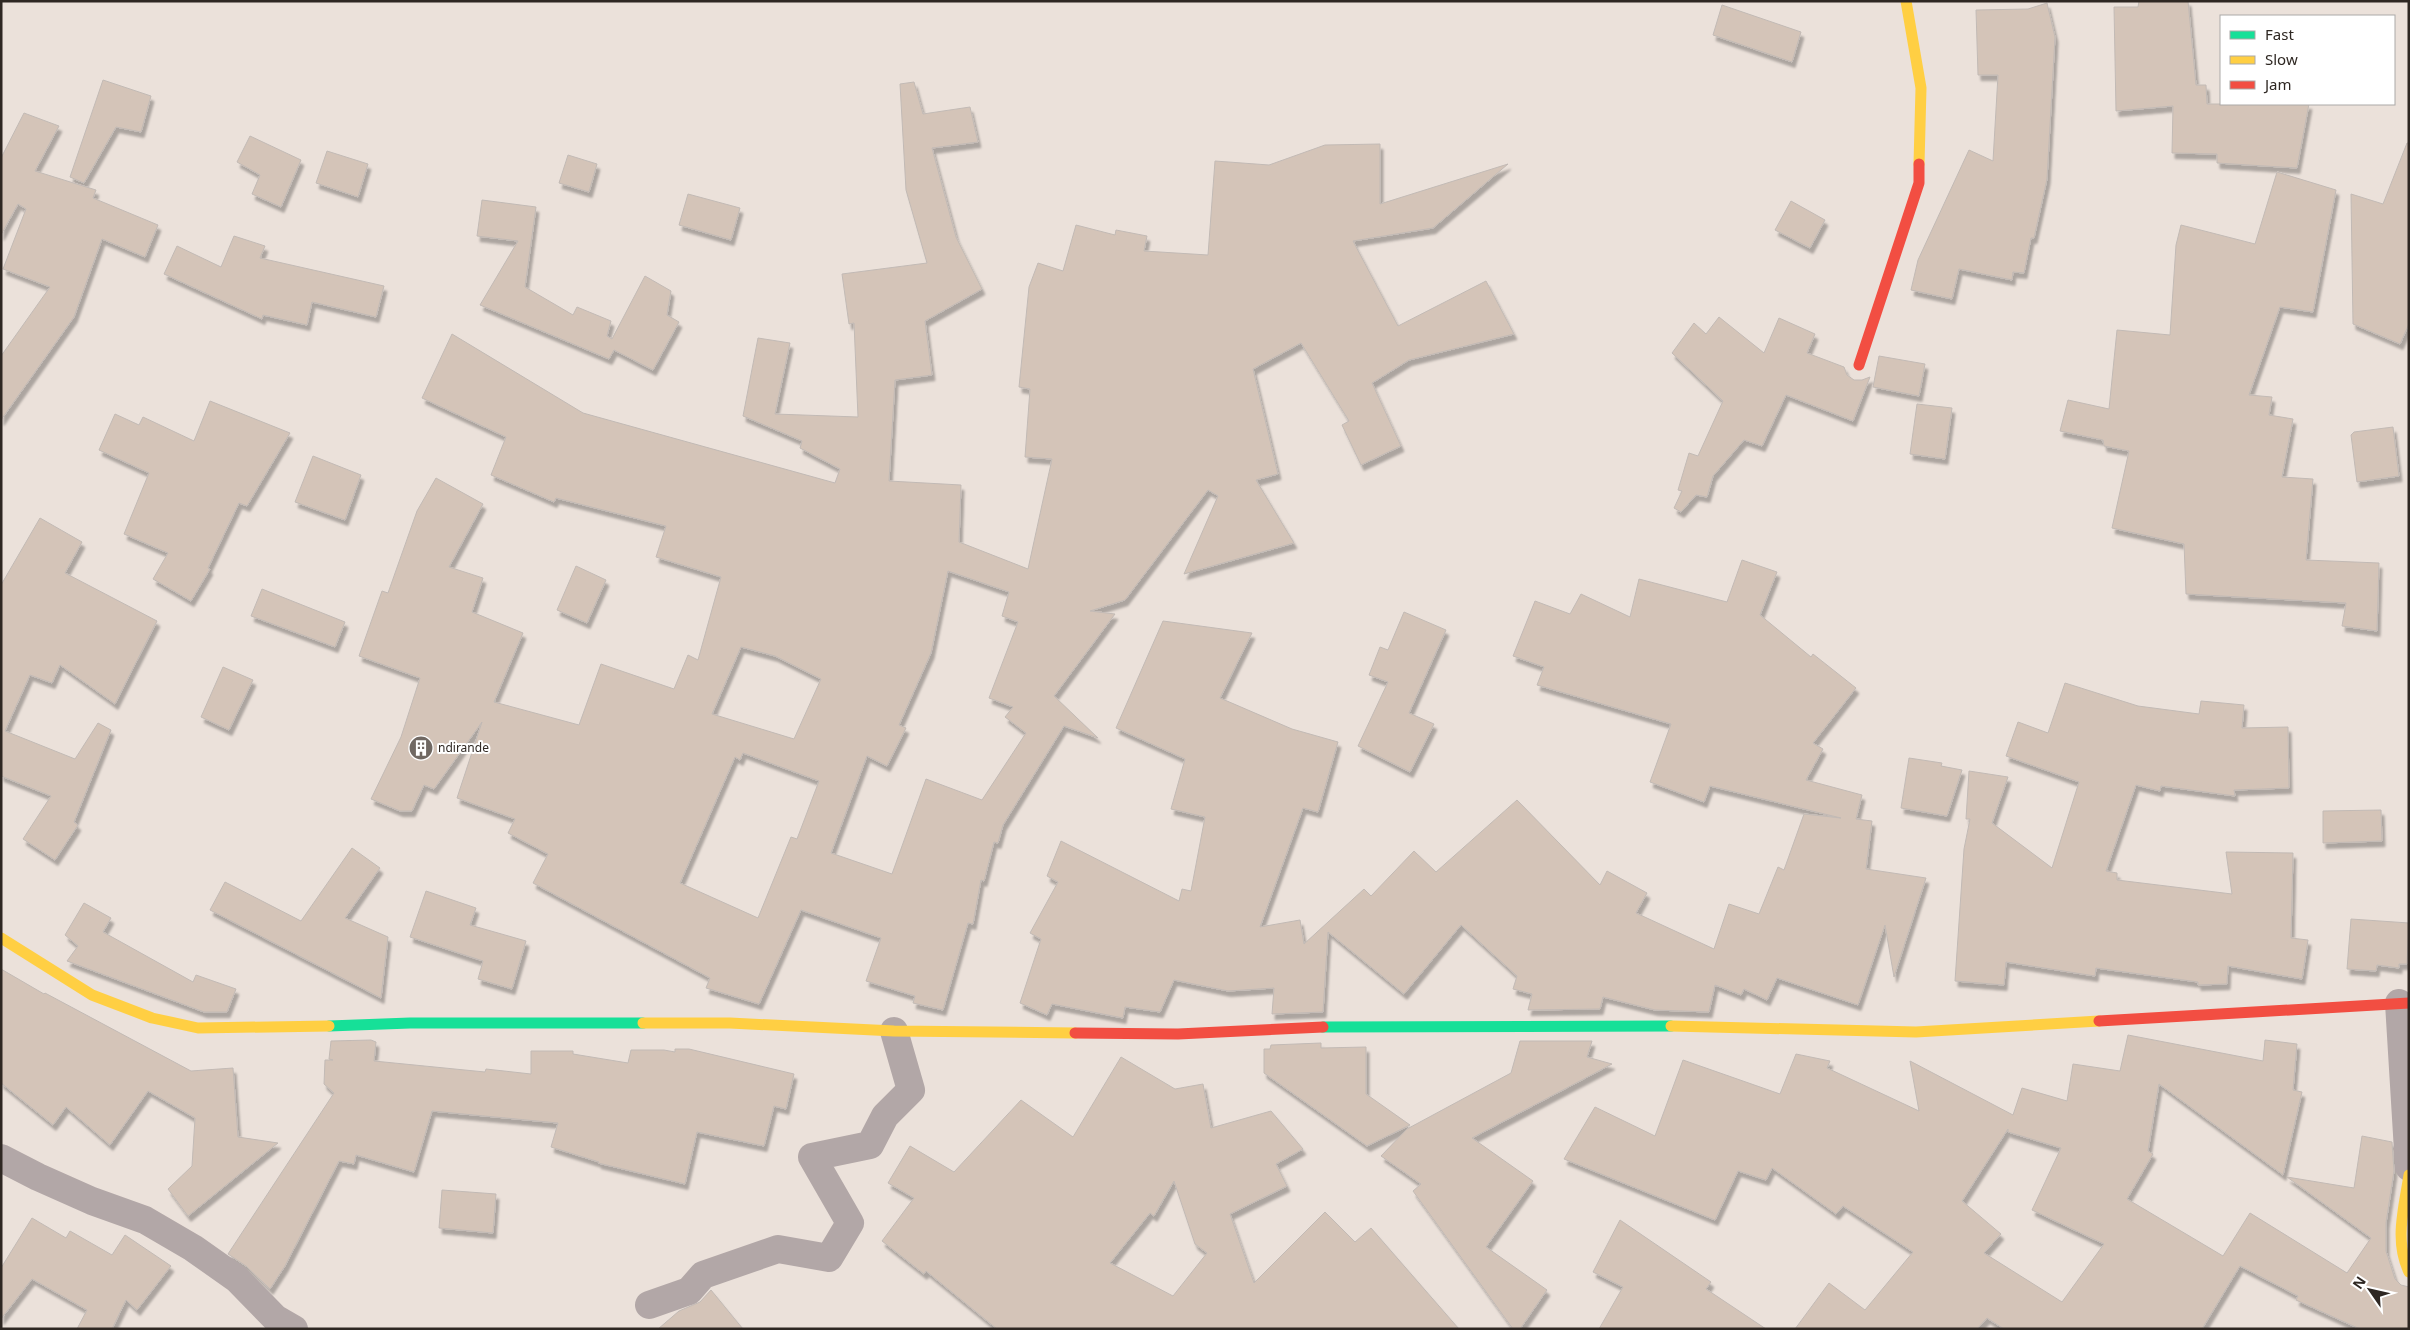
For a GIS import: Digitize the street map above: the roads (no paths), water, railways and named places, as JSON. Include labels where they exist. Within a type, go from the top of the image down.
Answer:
[{"type":"street","points":[[1859,365],[1919,183],[1921,88],[1906,1]]},
{"type":"street","points":[[1,938],[92,995],[152,1018],[198,1028],[410,1024],[730,1023],[894,1031],[1178,1034],[1349,1026],[1610,1025],[1916,1032],[2404,1003],[2409,1167]]},
{"type":"street","points":[[648,1305],[689,1291],[703,1275],[778,1248],[829,1258],[850,1223],[812,1157],[870,1145],[884,1116],[911,1090],[894,1031]]},
{"type":"street","points":[[1,1158],[92,1201],[145,1220],[193,1248],[242,1284],[284,1323]]},
{"type":"street","points":[[2409,1176],[2400,1239],[2402,1258],[2409,1272]]},
{"type":"place","name":"ndirande","points":[[421,748]]}]
